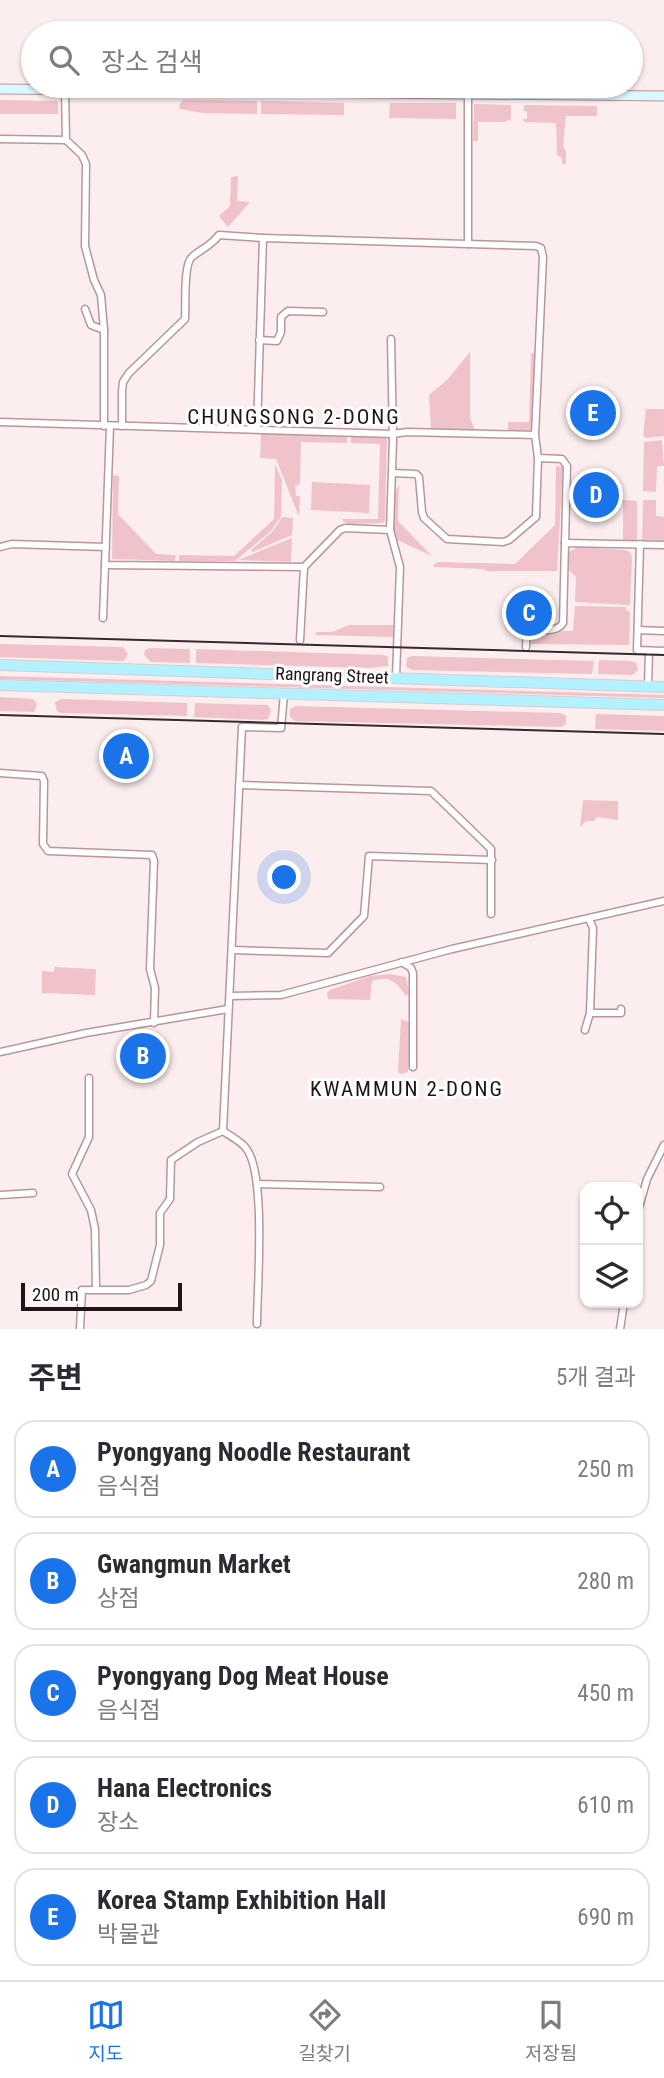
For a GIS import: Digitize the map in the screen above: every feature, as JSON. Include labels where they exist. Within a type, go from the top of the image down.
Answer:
[{"type":"main road","points":[[0,89],[21,89]]},
{"type":"main road","points":[[643,96],[664,96]]},
{"type":"main road","name":"Rangrang Street","points":[[0,665],[664,687]]},
{"type":"main road","name":"Rangrang Street","points":[[0,685],[664,705]]},
{"type":"street","points":[[65,98],[66,140],[86,164],[85,246],[101,295],[104,330],[107,426],[103,618]]},
{"type":"street","points":[[468,98],[468,244]]},
{"type":"street","points":[[0,139],[66,140]]},
{"type":"street","points":[[122,426],[123,382],[185,319],[187,267],[191,257],[219,236],[536,246],[543,252],[535,435],[538,458],[536,517],[503,542],[447,539],[424,518],[419,477],[416,474],[392,473]]},
{"type":"street","points":[[257,429],[262,238]]},
{"type":"street","points":[[85,309],[91,325],[104,330]]},
{"type":"street","points":[[259,340],[277,341],[281,332],[281,317],[288,311],[323,312]]},
{"type":"street","points":[[391,338],[393,434],[390,530],[400,567],[396,677]]},
{"type":"street","points":[[0,422],[393,434],[535,435]]},
{"type":"street","points":[[526,647],[527,629],[555,630],[563,623],[567,466],[562,459],[538,458]]},
{"type":"street","points":[[300,640],[304,567],[340,530],[390,530]]},
{"type":"street","points":[[565,543],[664,545]]},
{"type":"street","points":[[0,547],[12,544],[106,547]]},
{"type":"street","points":[[640,544],[637,650],[664,651]]},
{"type":"street","points":[[106,565],[304,567]]},
{"type":"street","points":[[638,631],[664,631]]},
{"type":"street","points":[[648,687],[649,650]]},
{"type":"street","points":[[223,1131],[242,727],[281,728],[284,694]]},
{"type":"street","points":[[0,773],[42,776],[43,844],[48,851],[152,855],[154,861],[150,969],[155,988],[154,1023]]},
{"type":"street","points":[[239,785],[430,791],[491,849],[491,914]]},
{"type":"street","points":[[233,950],[328,953],[365,916],[369,856],[492,860]]},
{"type":"street","points":[[230,996],[281,995],[402,962],[664,901]]},
{"type":"street","points":[[585,1030],[590,1013],[593,928],[589,919]]},
{"type":"street","points":[[402,962],[411,968],[412,973],[413,1067]]},
{"type":"street","points":[[0,1052],[86,1033],[228,1009]]},
{"type":"street","points":[[590,1013],[621,1013],[621,1009]]},
{"type":"street","points":[[89,1078],[89,1137],[72,1174],[91,1210],[95,1229],[96,1289]]},
{"type":"street","points":[[223,1131],[246,1147],[257,1184],[260,1234],[257,1324]]},
{"type":"street","points":[[80,1329],[82,1290],[129,1290],[151,1281],[160,1245],[160,1213],[170,1199],[172,1160],[198,1142],[223,1131]]},
{"type":"street","points":[[643,1193],[663,1148]]},
{"type":"street","points":[[257,1184],[380,1187]]},
{"type":"street","points":[[0,1195],[33,1193]]},
{"type":"street","points":[[620,1329],[623,1308]]},
{"type":"shaded area","points":[[0,100],[58,101],[58,114],[0,114]]},
{"type":"shaded area","points":[[183,100],[257,101],[257,114],[203,113],[180,109],[179,105]]},
{"type":"shaded area","points":[[261,101],[344,103],[344,115],[261,114]]},
{"type":"shaded area","points":[[390,103],[456,103],[456,119],[389,118]]},
{"type":"shaded area","points":[[474,104],[511,105],[511,119],[504,122],[478,122],[478,141],[473,141]]},
{"type":"shaded area","points":[[524,105],[597,106],[597,116],[566,116],[563,146],[566,151],[566,164],[562,164],[562,158],[557,155],[556,123],[524,122],[522,119],[527,119],[527,111],[524,111]]},
{"type":"shaded area","points":[[238,176],[237,201],[250,202],[228,227],[219,216],[230,206],[231,177]]},
{"type":"shaded area","points":[[470,352],[470,418],[475,430],[431,429],[429,395],[447,380]]},
{"type":"shaded area","points":[[531,353],[536,353],[532,430],[508,431],[508,422],[529,422]]},
{"type":"shaded area","points":[[646,409],[664,409],[664,436],[643,436]]},
{"type":"shaded area","points":[[261,433],[347,435],[347,443],[301,442],[300,484],[295,486],[296,496],[300,496],[299,517],[276,459],[260,458]]},
{"type":"shaded area","points":[[351,435],[387,436],[383,523],[348,524],[343,521],[378,519],[380,444],[351,443]]},
{"type":"shaded area","points":[[662,440],[664,466],[657,466],[656,492],[643,491],[644,442]]},
{"type":"shaded area","points":[[275,464],[282,480],[281,516],[272,530],[235,561],[179,561],[179,555],[234,556],[274,519]]},
{"type":"shaded area","points":[[556,466],[563,467],[557,571],[487,571],[433,567],[439,562],[515,564],[555,525]]},
{"type":"shaded area","points":[[113,475],[119,476],[118,514],[156,554],[176,555],[175,561],[112,559]]},
{"type":"shaded area","points":[[312,482],[370,485],[369,513],[311,510]]},
{"type":"shaded area","points":[[399,485],[398,521],[432,556],[395,539],[392,504]]},
{"type":"shaded area","points":[[623,500],[637,501],[637,541],[623,541]]},
{"type":"shaded area","points":[[643,500],[656,500],[656,516],[664,517],[664,540],[642,540]]},
{"type":"shaded area","points":[[282,517],[293,518],[292,535],[252,552],[251,550],[273,531]]},
{"type":"shaded area","points":[[292,538],[291,562],[238,560]]},
{"type":"shaded area","points":[[578,547],[630,552],[630,605],[575,602],[576,577],[569,570],[569,552]]},
{"type":"shaded area","points":[[575,606],[626,607],[630,612],[629,645],[530,644],[530,631],[573,631]]},
{"type":"shaded area","points":[[349,625],[394,625],[394,637],[315,635],[317,632],[332,632]]},
{"type":"shaded area","points":[[0,644],[123,647],[128,654],[125,660],[121,661],[0,657]]},
{"type":"shaded area","points":[[190,649],[190,663],[151,662],[144,655],[145,650]]},
{"type":"shaded area","points":[[196,649],[384,655],[388,657],[388,666],[369,668],[196,663]]},
{"type":"shaded area","points":[[407,658],[594,661],[592,674],[412,670],[406,667]]},
{"type":"shaded area","points":[[599,660],[631,661],[636,663],[638,670],[632,675],[598,674]]},
{"type":"shaded area","points":[[0,676],[664,695],[664,698],[0,679]]},
{"type":"shaded area","points":[[0,697],[33,699],[37,704],[34,712],[0,711]]},
{"type":"shaded area","points":[[61,699],[187,703],[187,716],[61,713],[57,711],[55,702]]},
{"type":"shaded area","points":[[195,703],[268,705],[271,711],[268,719],[263,720],[194,717]]},
{"type":"shaded area","points":[[296,706],[561,713],[566,716],[566,724],[561,727],[295,721],[290,717],[290,709]]},
{"type":"shaded area","points":[[596,714],[664,716],[664,731],[595,729]]},
{"type":"shaded area","points":[[583,800],[618,801],[618,820],[597,817],[594,821],[586,821],[580,827]]},
{"type":"shaded area","points":[[55,967],[96,969],[95,995],[42,993],[42,971],[54,972]]},
{"type":"shaded area","points":[[390,974],[406,977],[409,993],[406,996],[396,984],[384,979],[372,981],[370,1000],[328,999],[327,993],[330,990],[370,976]]},
{"type":"shaded area","points":[[401,1019],[409,1022],[411,1032],[408,1072],[401,1074],[398,1072]]},
{"type":"tram line","points":[[0,636],[664,655]]},
{"type":"tram line","points":[[0,715],[664,734]]},
{"type":"place","name":"Korea Stamp Exhibition Hall","points":[[593,413]]},
{"type":"place","name":"Hana Electronics","points":[[596,495]]},
{"type":"place","name":"Pyongyang Dog Meat House","points":[[529,613]]},
{"type":"place","name":"Pyongyang Noodle Restaurant","points":[[126,756]]},
{"type":"place","name":"Gwangmun Market","points":[[143,1056]]},
{"type":"district","name":"CHUNGSONG 2-DONG","points":[[294,417]]},
{"type":"district","name":"KWAMMUN 2-DONG","points":[[407,1089]]}]
